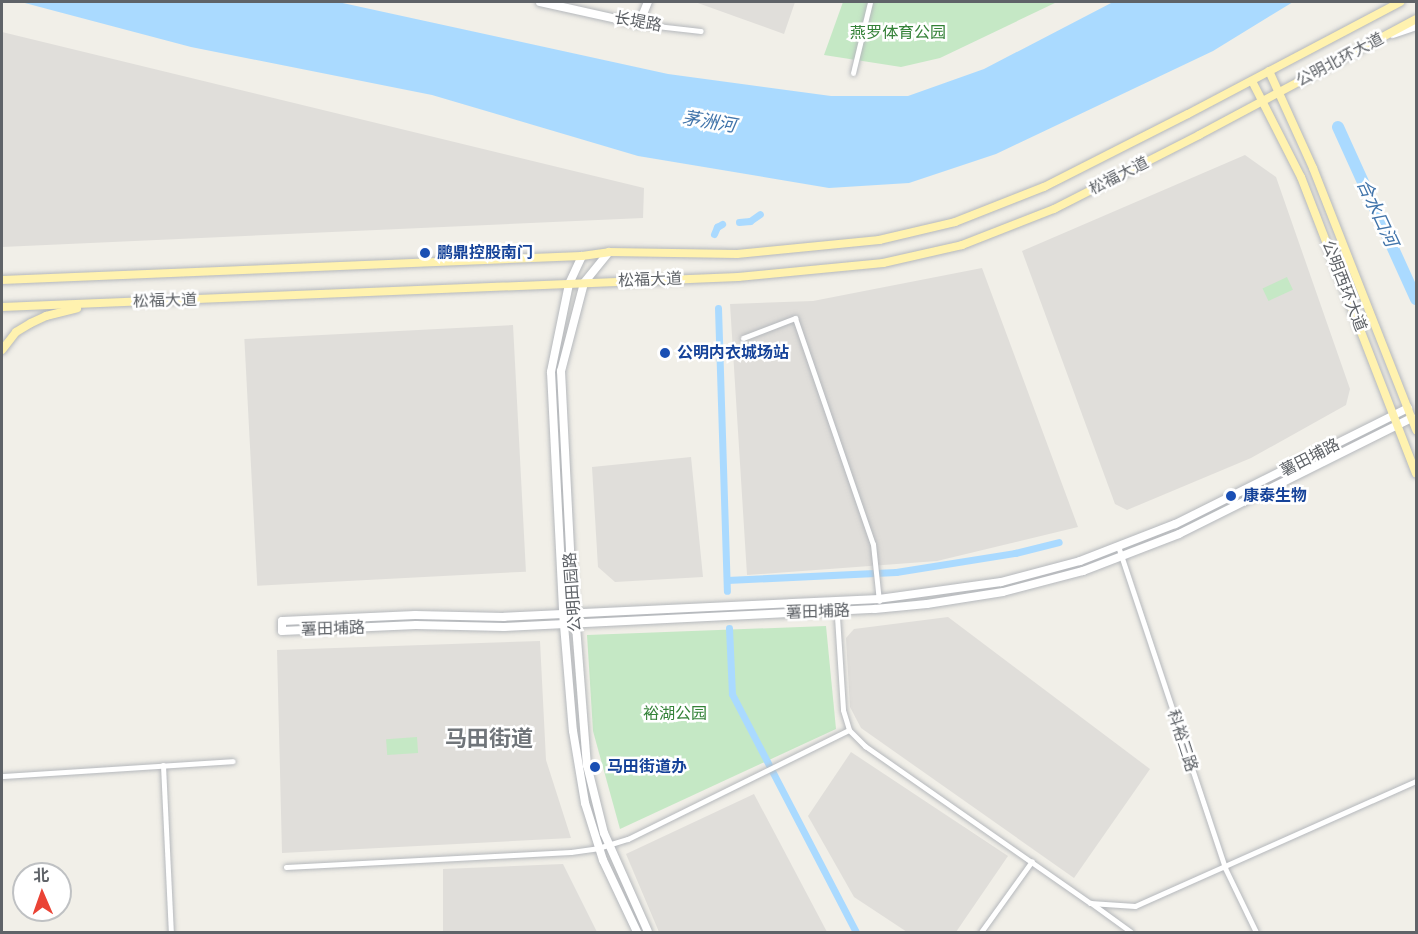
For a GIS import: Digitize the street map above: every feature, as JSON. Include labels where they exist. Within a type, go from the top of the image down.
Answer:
[{"type":"main road","name":"公明北环大道","points":[[1252,81],[1400,2]]},
{"type":"main road","name":"公明北环大道","points":[[1263,101],[1416,20]]},
{"type":"main road","name":"公明西环大道","points":[[1269,71],[1313,168],[1416,430]]},
{"type":"main road","name":"公明西环大道","points":[[1252,81],[1301,177],[1416,474]]},
{"type":"main road","name":"松福大道","points":[[2,280],[582,256],[609,252],[737,254],[879,240],[955,222],[1044,187],[1252,81]]},
{"type":"main road","name":"松福大道","points":[[2,307],[738,277],[883,263],[962,245],[1054,209],[1263,101]]},
{"type":"main road","points":[[2,350],[16,332],[38,319],[94,304]]},
{"type":"street","name":"长堤路","points":[[540,2],[639,24],[701,32]]},
{"type":"street","points":[[639,24],[648,2]]},
{"type":"street","points":[[853,73],[870,2]]},
{"type":"street","points":[[1383,37],[1416,26]]},
{"type":"street","name":"公明田园路","points":[[609,252],[584,283],[561,371],[574,613],[587,765],[608,845],[648,933]]},
{"type":"street","name":"公明田园路","points":[[582,256],[569,284],[551,372],[563,613],[577,766],[598,848],[636,933]]},
{"type":"street","points":[[743,338],[795,318],[873,544],[880,609]]},
{"type":"street","name":"薯田埔路","points":[[1408,408],[1175,524],[1080,561],[1001,582],[879,599],[504,617],[415,615],[282,621],[282,631],[416,625],[504,627],[880,609],[1003,592],[1083,571],[1179,534],[1412,417]]},
{"type":"street","name":"科裕三路","points":[[1118,546],[1224,867],[1256,933]]},
{"type":"street","points":[[836,601],[843,710],[849,730],[865,746],[1032,861],[1131,933]]},
{"type":"street","points":[[286,867],[571,852],[598,848],[628,839],[849,730]]},
{"type":"street","points":[[2,776],[233,761]]},
{"type":"street","points":[[163,765],[171,933]]},
{"type":"street","points":[[1090,903],[1136,906],[1416,781]]},
{"type":"street","points":[[981,933],[1032,861]]},
{"type":"shaded area","points":[[695,2],[795,2],[784,34]]},
{"type":"shaded area","points":[[2,32],[644,188],[643,218],[2,247]]},
{"type":"shaded area","points":[[1245,155],[1276,177],[1350,389],[1346,405],[1251,458],[1127,510],[1115,504],[1022,251]]},
{"type":"shaded area","points":[[982,268],[1078,527],[937,561],[747,575],[730,304],[813,301]]},
{"type":"shaded area","points":[[513,325],[526,572],[257,586],[244,339]]},
{"type":"shaded area","points":[[691,457],[703,577],[615,582],[598,567],[592,467]]},
{"type":"shaded area","points":[[948,617],[1150,769],[1074,878],[861,728],[850,707],[846,638],[854,629]]},
{"type":"shaded area","points":[[540,641],[546,760],[571,838],[282,853],[277,650]]},
{"type":"shaded area","points":[[851,752],[1008,856],[956,932],[907,932],[854,897],[808,816]]},
{"type":"shaded area","points":[[754,794],[827,932],[659,932],[626,854]]},
{"type":"shaded area","points":[[563,864],[597,932],[443,932],[443,869]]},
{"type":"green space","name":"燕罗体育公园","points":[[843,2],[1057,2],[940,58],[901,67],[824,55]]},
{"type":"green space","points":[[1287,277],[1293,290],[1268,301],[1263,288]]},
{"type":"green space","name":"裕湖公园","points":[[826,626],[836,729],[620,829],[593,731],[587,635]]},
{"type":"green space","points":[[417,737],[418,753],[387,755],[386,739]]},
{"type":"water","name":"茅洲河","points":[[21,2],[338,2],[668,74],[831,96],[908,96],[984,69],[1113,2],[1293,2],[1213,51],[996,154],[909,183],[829,188],[638,156],[432,95],[191,47]]},
{"type":"waterway","name":"合水口河","points":[[1338,127],[1416,299]]},
{"type":"waterway","points":[[739,222],[750,221],[760,214]]},
{"type":"waterway","points":[[714,234],[717,227],[722,224]]},
{"type":"waterway","points":[[718,308],[727,591]]},
{"type":"waterway","points":[[727,580],[896,572],[1015,553],[1059,542]]},
{"type":"waterway","points":[[729,628],[732,694],[856,932]]},
{"type":"place","name":"鹏鼎控股南门","points":[[425,253]]},
{"type":"place","name":"公明内衣城场站","points":[[665,353]]},
{"type":"place","name":"康泰生物","points":[[1231,496]]},
{"type":"place","name":"马田街道办","points":[[595,767]]},
{"type":"district","name":"马田街道","points":[[489,739]]}]
